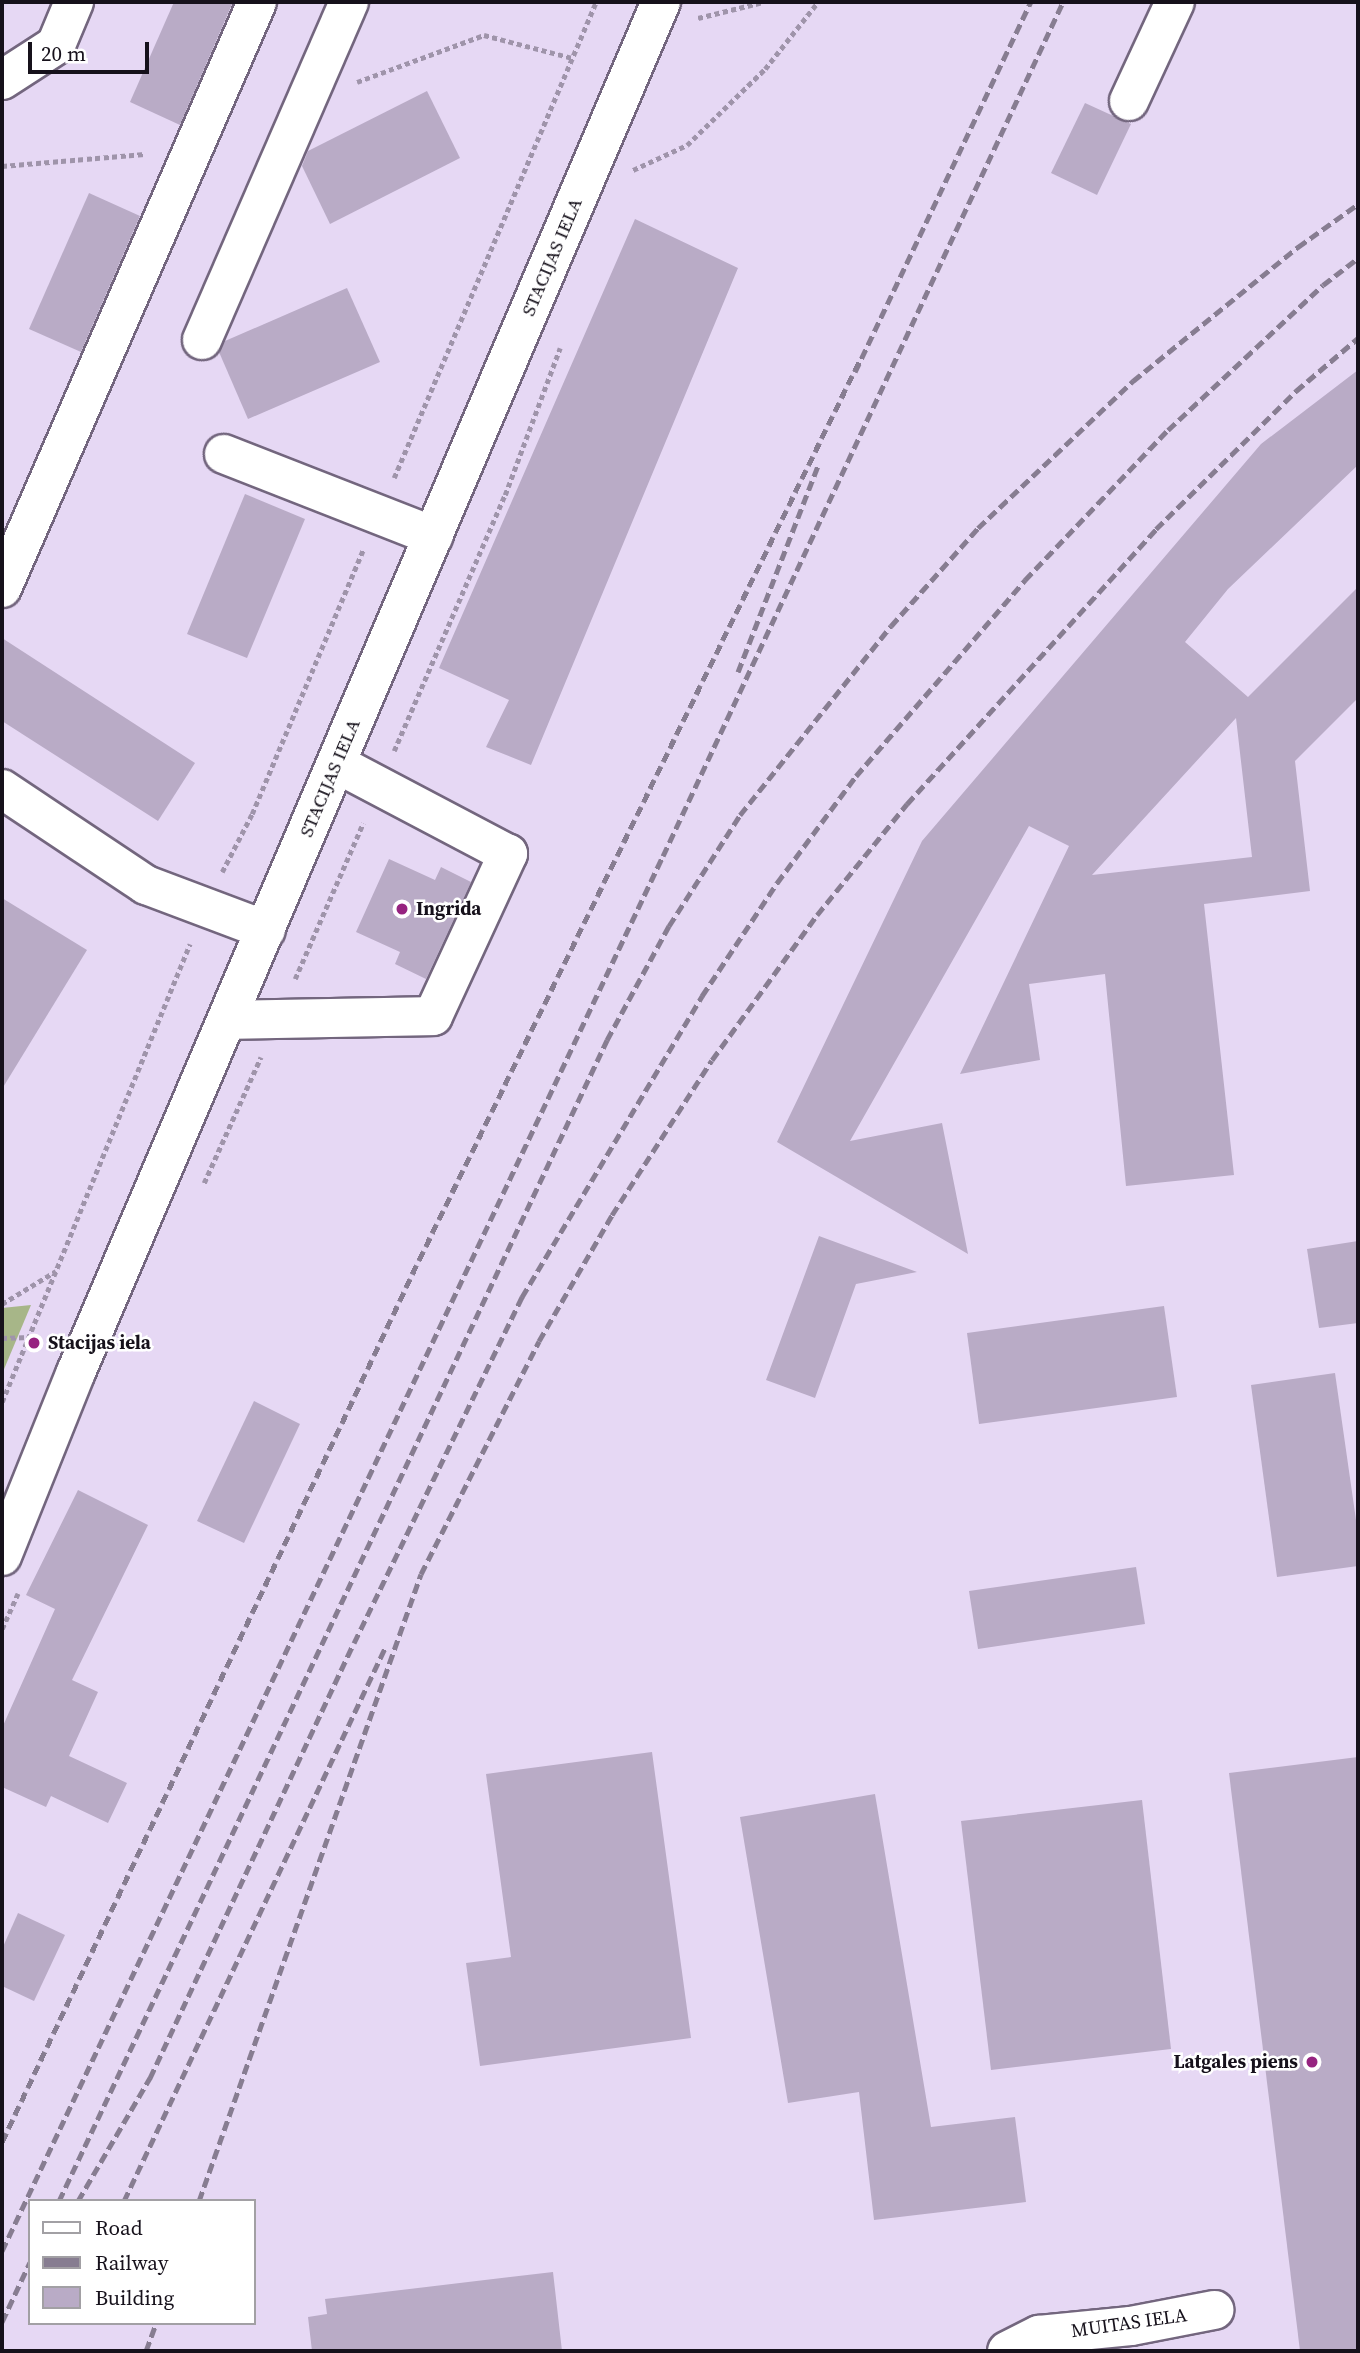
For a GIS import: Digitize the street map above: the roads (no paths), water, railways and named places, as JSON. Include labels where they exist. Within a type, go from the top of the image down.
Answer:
[{"type":"street","points":[[2,80],[56,45],[74,2]]},
{"type":"street","points":[[2,588],[257,2]]},
{"type":"street","points":[[202,340],[349,2]]},
{"type":"street","name":"STACIJAS IELA","points":[[2,1556],[76,1372],[661,2]]},
{"type":"street","points":[[1129,101],[1175,2]]},
{"type":"street","points":[[224,454],[433,536]]},
{"type":"street","points":[[228,1020],[433,1016],[508,854],[337,764]]},
{"type":"street","points":[[2,789],[146,886],[266,930]]},
{"type":"street","name":"MUITAS IELA","points":[[1007,2351],[1039,2335],[1131,2326],[1214,2310]]},
{"type":"railway","points":[[855,372],[1031,2]]},
{"type":"railway","points":[[2,2251],[663,856],[1063,2]]},
{"type":"railway","points":[[60,2199],[607,1040],[669,926],[740,815],[891,626],[978,528],[1133,381],[1298,247],[1358,204]]},
{"type":"railway","points":[[79,2199],[150,2078],[354,1643],[522,1297],[702,996],[777,883],[856,776],[1025,580],[1168,430],[1323,285],[1358,258]]},
{"type":"railway","points":[[200,2199],[421,1574],[539,1341],[612,1215],[712,1060],[817,915],[907,804],[1156,529],[1296,391],[1358,338]]},
{"type":"railway","points":[[2,2142],[419,1260],[859,362]]},
{"type":"railway","points":[[738,672],[819,463]]},
{"type":"railway","points":[[125,2199],[386,1646]]},
{"type":"railway","points":[[2,2322],[28,2266]]},
{"type":"railway","points":[[146,2351],[155,2325]]},
{"type":"place","name":"Ingrida","points":[[402,909]]},
{"type":"place","name":"Stacijas iela","points":[[34,1343]]},
{"type":"place","name":"Latgales piens","points":[[1312,2062]]}]
